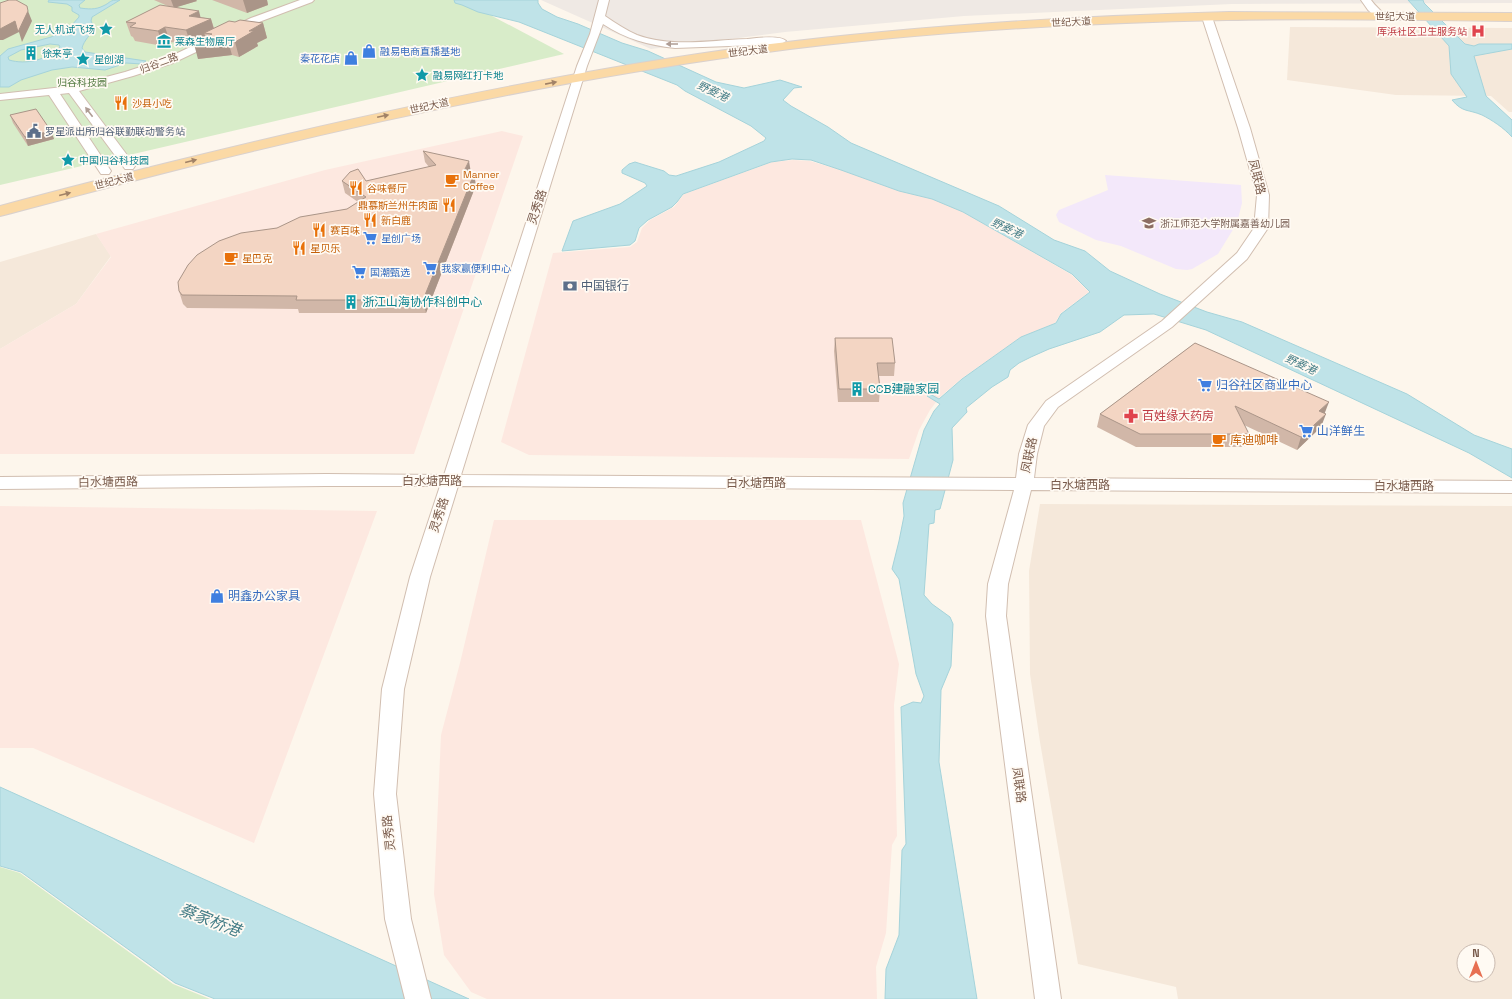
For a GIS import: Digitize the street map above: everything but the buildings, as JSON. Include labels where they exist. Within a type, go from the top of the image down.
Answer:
[{"type":"main road","name":"世纪大道","points":[[685,56],[956,29],[1372,8]]},
{"type":"main road","name":"世纪大道","points":[[0,200],[105,171],[256,133],[411,100],[582,67],[617,66],[781,40],[863,30],[1090,14],[1231,9],[1372,8],[1408,12],[1512,17]]},
{"type":"main road","name":"世纪大道","points":[[1449,13],[1512,9]]},
{"type":"main road","name":"世纪大道","points":[[0,211],[290,136],[458,100],[582,67]]},
{"type":"street","name":"归谷二路","points":[[0,98],[72,89],[129,74],[169,61],[255,20],[309,0]]},
{"type":"street","name":"灵秀路","points":[[418,999],[398,919],[384,794],[392,688],[420,577],[604,0]]},
{"type":"street","name":"凤联路","points":[[1048,999],[996,616],[998,584],[1024,484],[1028,454],[1036,425],[1052,404],[1167,324],[1195,300],[1242,256],[1261,228],[1263,195],[1244,128],[1207,17]]},
{"type":"street","points":[[598,21],[640,39],[665,44],[781,40]]},
{"type":"street","points":[[72,89],[129,166]]},
{"type":"street","points":[[53,92],[105,171]]},
{"type":"street","name":"白水塘西路","points":[[0,483],[326,480],[1512,487]]},
{"type":"shaded area","points":[[541,0],[1512,0],[1512,3],[1232,4],[964,16],[785,32],[651,49]]},
{"type":"shaded area","points":[[1290,27],[1512,28],[1512,112],[1509,112],[1491,96],[1396,95],[1287,80]]},
{"type":"shaded area","points":[[502,131],[523,136],[414,454],[0,454],[0,349],[76,304],[111,257],[96,234],[325,170]]},
{"type":"shaded area","points":[[793,160],[810,161],[841,170],[899,191],[932,199],[963,212],[1072,275],[1089,292],[1061,313],[1055,323],[1021,337],[961,379],[940,397],[930,410],[919,430],[909,459],[529,455],[501,442],[553,253],[630,247],[637,242],[642,228],[650,220],[674,207],[684,194],[772,162]]},
{"type":"shaded area","name":"浙江师范大学附属嘉善幼儿园","points":[[1105,175],[1241,185],[1242,203],[1237,223],[1218,254],[1192,269],[1187,270],[1176,269],[1121,246],[1096,240],[1059,222],[1056,215],[1059,210],[1108,190]]},
{"type":"shaded area","points":[[96,234],[111,256],[76,304],[0,349],[0,262]]},
{"type":"shaded area","points":[[1040,504],[1512,506],[1512,999],[1178,999],[1176,987],[1078,964],[1040,742],[1030,674],[1029,571]]},
{"type":"shaded area","points":[[0,506],[377,511],[254,843],[33,748],[0,748]]},
{"type":"shaded area","points":[[494,520],[861,520],[899,664],[894,705],[897,836],[892,845],[886,933],[876,967],[877,999],[487,999],[471,992],[444,955],[434,894],[441,735],[460,663]]},
{"type":"green space","name":"归谷科技园","points":[[0,0],[462,0],[564,54],[0,185]]},
{"type":"green space","points":[[0,867],[20,873],[173,984],[210,999],[0,999]]},
{"type":"water","name":"星创湖","points":[[49,0],[85,0],[79,5],[80,8],[92,9],[106,5],[112,1],[120,0],[92,17],[91,21],[94,27],[84,42],[82,48],[85,52],[146,61],[142,64],[126,63],[105,70],[72,67],[52,70],[21,80],[9,87],[0,87],[0,56],[8,49],[51,37],[71,26],[79,17],[79,15],[72,11],[72,7],[67,4],[48,2]],"holes":[[[50,44],[59,45],[60,47],[49,55],[29,62],[9,60],[8,57],[21,50]]]},
{"type":"water","name":"野菱港","points":[[454,0],[538,0],[538,3],[542,9],[557,17],[578,24],[622,43],[648,51],[716,82],[744,88],[780,80],[802,87],[794,88],[783,100],[828,127],[851,143],[999,206],[1054,240],[1085,251],[1110,271],[1160,294],[1207,312],[1242,322],[1407,394],[1474,435],[1512,449],[1512,478],[1469,453],[1206,330],[1154,314],[1124,315],[1100,332],[1049,349],[1019,363],[1010,370],[1008,377],[992,387],[966,408],[967,412],[952,428],[953,460],[940,509],[935,510],[934,523],[929,524],[924,595],[932,604],[950,617],[953,624],[951,666],[941,690],[939,762],[977,999],[885,999],[886,969],[899,935],[902,850],[906,844],[901,707],[913,702],[921,703],[924,696],[916,674],[899,579],[892,569],[904,516],[903,503],[924,430],[934,411],[940,404],[927,396],[930,394],[939,399],[962,379],[1021,337],[1056,323],[1061,314],[1090,292],[1072,274],[963,212],[932,199],[899,191],[811,160],[792,159],[771,162],[683,194],[672,207],[648,220],[639,228],[635,241],[630,245],[562,251],[573,221],[620,204],[647,186],[645,183],[622,173],[622,170],[629,164],[635,162],[664,171],[669,175],[676,176],[719,162],[764,141],[766,138],[751,126],[685,91],[677,85],[519,22],[478,12],[455,3]]},
{"type":"water","points":[[1408,0],[1423,0],[1424,3],[1465,44],[1474,46],[1479,44],[1512,44],[1512,49],[1474,56],[1486,96],[1512,120],[1512,137],[1502,127],[1490,119],[1459,107],[1452,100],[1467,97],[1451,74],[1449,46]]},
{"type":"water","name":"蔡家桥港","points":[[0,787],[469,999],[215,999],[175,983],[21,872],[0,866]]},
{"type":"place","name":"无人机试飞场","points":[[106,29]]},
{"type":"place","name":"厍浜社区卫生服务站","points":[[1478,31]]},
{"type":"place","name":"莱森生物展厅","points":[[164,41]]},
{"type":"place","name":"融易电商直播基地","points":[[369,51]]},
{"type":"place","name":"徐来亭","points":[[31,53]]},
{"type":"place","name":"秦花花店","points":[[351,58]]},
{"type":"place","name":"星创湖","points":[[83,59]]},
{"type":"place","name":"融易网红打卡地","points":[[422,75]]},
{"type":"place","name":"沙县小吃","points":[[121,103]]},
{"type":"place","name":"罗星派出所归谷联勤联动警务站","points":[[34,131]]},
{"type":"place","name":"中国归谷科技园","points":[[68,160]]},
{"type":"place","name":"Manner Coffee","points":[[452,180]]},
{"type":"place","name":"谷味餐厅","points":[[356,188]]},
{"type":"place","name":"鼎慕斯兰州牛肉面","points":[[449,205]]},
{"type":"place","name":"新白鹿","points":[[370,220]]},
{"type":"place","name":"浙江师范大学附属嘉善幼儿园","points":[[1149,223]]},
{"type":"place","name":"赛百味","points":[[319,230]]},
{"type":"place","name":"星创广场","points":[[370,238]]},
{"type":"place","name":"星贝乐","points":[[299,248]]},
{"type":"place","name":"星巴克","points":[[231,258]]},
{"type":"place","name":"我家赢便利中心","points":[[430,268]]},
{"type":"place","name":"国潮甄选","points":[[359,272]]},
{"type":"place","name":"中国银行","points":[[570,286]]},
{"type":"place","name":"浙江山海协作科创中心","points":[[351,302]]},
{"type":"place","name":"归谷社区商业中心","points":[[1205,385]]},
{"type":"place","name":"CCB建融家园","points":[[857,389]]},
{"type":"place","name":"百姓缘大药房","points":[[1131,416]]},
{"type":"place","name":"山洋鲜生","points":[[1306,431]]},
{"type":"place","name":"库迪咖啡","points":[[1219,440]]},
{"type":"place","name":"明鑫办公家具","points":[[217,596]]}]
